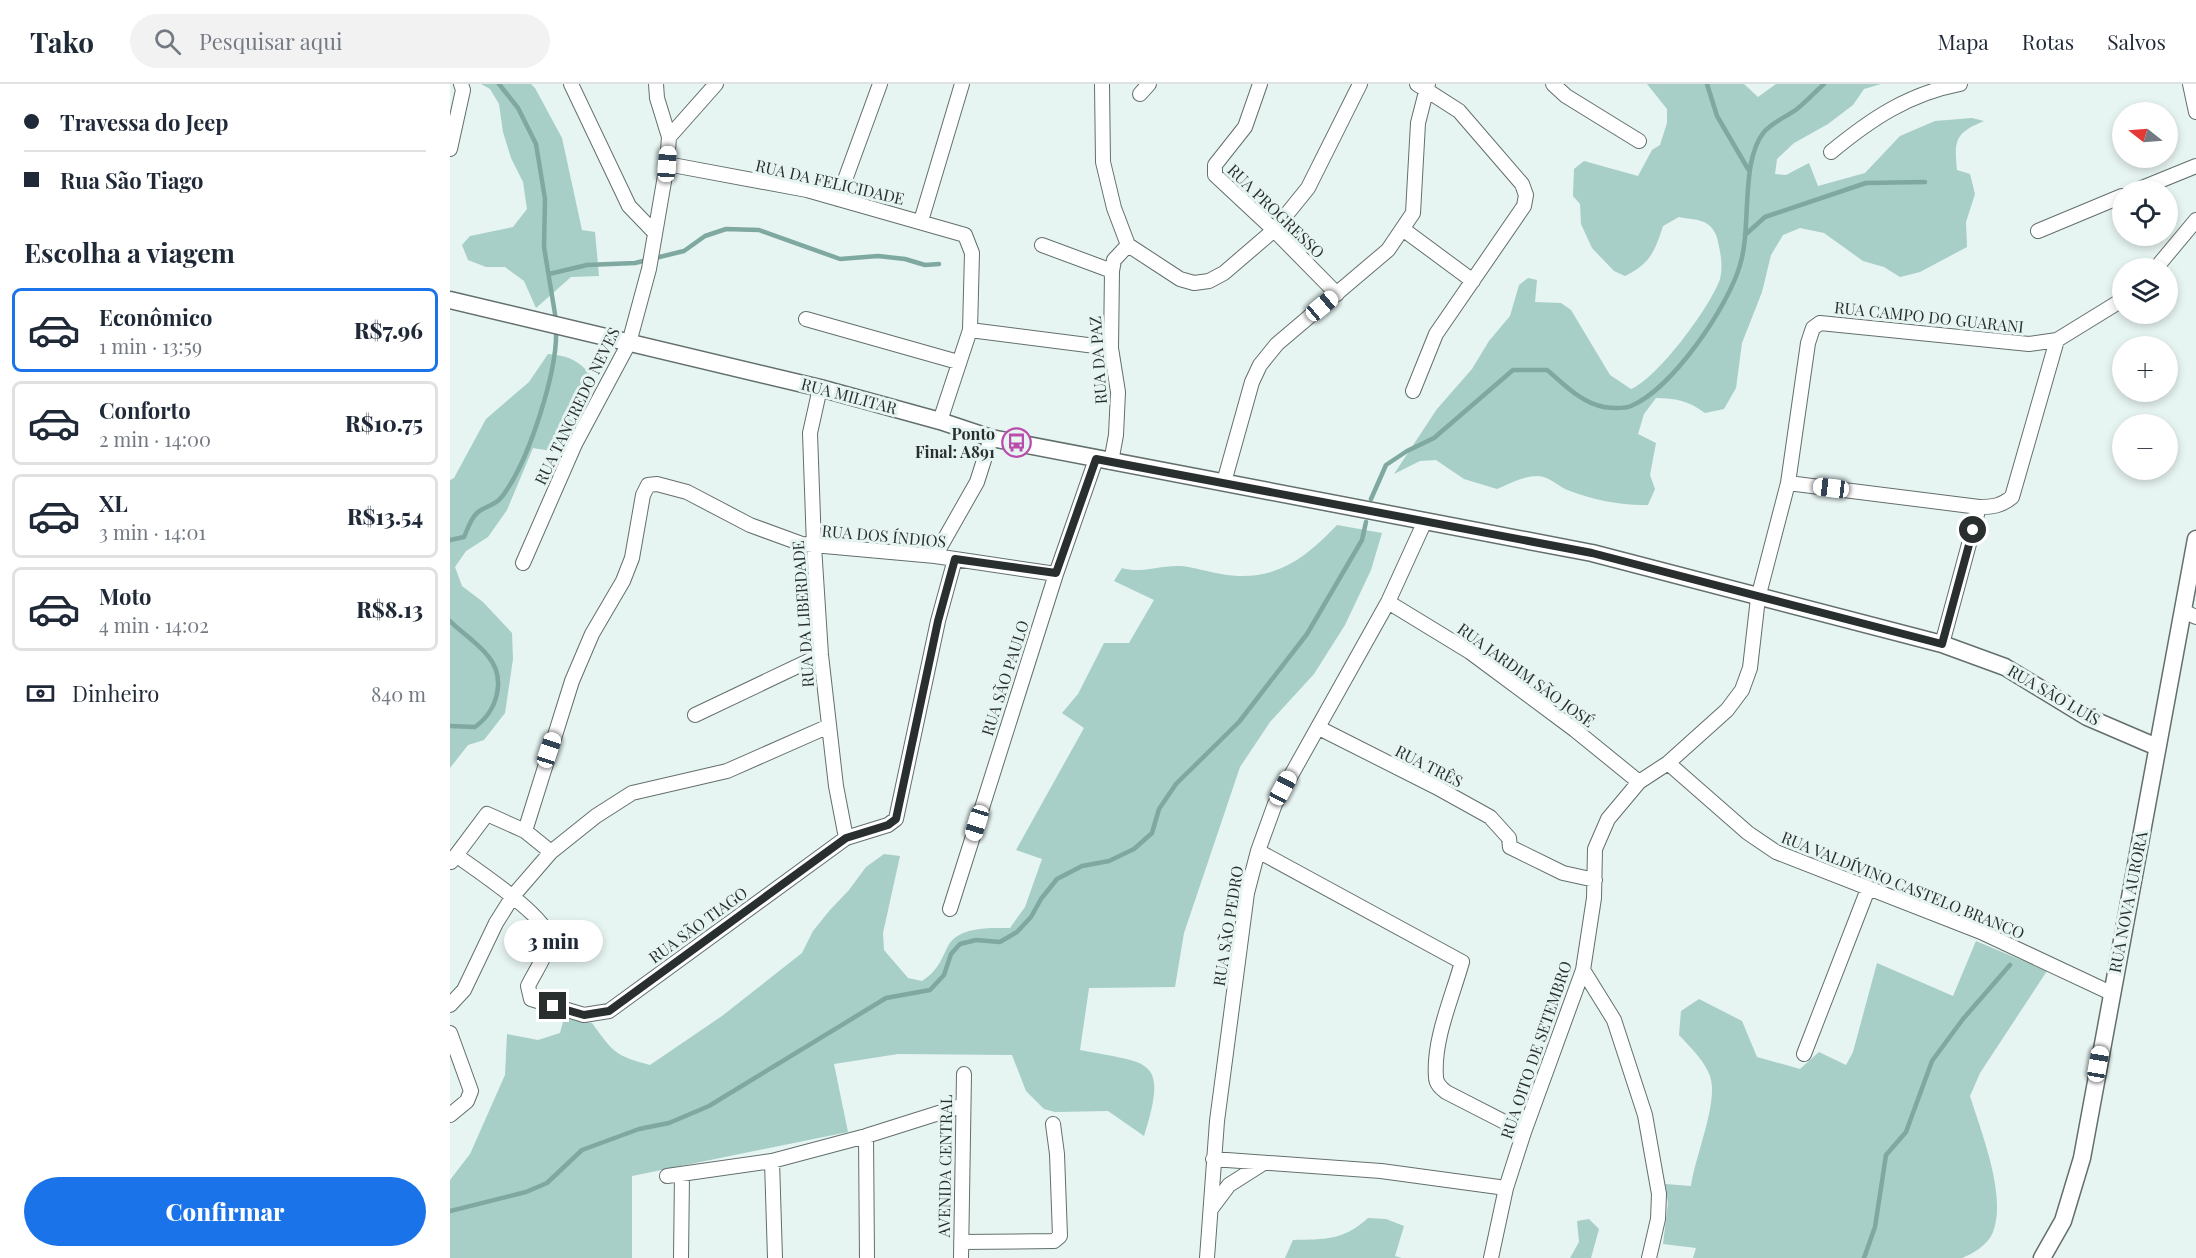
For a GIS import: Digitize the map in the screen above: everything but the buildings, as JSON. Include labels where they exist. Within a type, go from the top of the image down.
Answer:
[{"type":"street","points":[[450,149],[463,90],[461,84]]},
{"type":"street","points":[[571,84],[628,206],[655,233]]},
{"type":"street","name":"RUA TANCREDO NEVES","points":[[523,563],[575,444],[629,343],[649,269],[667,164],[669,137],[657,98],[656,84]]},
{"type":"street","points":[[669,137],[716,84]]},
{"type":"street","points":[[837,199],[880,84]]},
{"type":"street","points":[[921,221],[962,84]]},
{"type":"street","points":[[1102,84],[1103,162],[1114,208],[1128,245],[1180,279],[1194,283],[1224,273],[1274,230],[1308,188],[1360,84]]},
{"type":"street","name":"RUA PROGRESSO","points":[[1260,84],[1245,127],[1215,165],[1214,170],[1220,182],[1274,230],[1337,294]]},
{"type":"street","points":[[1553,84],[1566,96],[1639,141]]},
{"type":"street","points":[[1831,152],[1863,126],[1893,108],[1929,90],[1960,84]]},
{"type":"street","points":[[2190,84],[2196,112]]},
{"type":"street","points":[[1224,482],[1252,382],[1260,365],[1276,344],[1388,250],[1404,230],[1413,213],[1416,185],[1414,156],[1424,86],[1459,111],[1522,184],[1526,195],[1520,211],[1436,334],[1426,352],[1413,391]]},
{"type":"street","name":"RUA DA FELICIDADE","points":[[667,164],[722,176],[765,180],[921,221],[965,235],[972,252],[970,330]]},
{"type":"street","points":[[2162,180],[2196,166]]},
{"type":"street","points":[[2038,231],[2112,200]]},
{"type":"street","points":[[2164,258],[2196,220]]},
{"type":"street","points":[[1404,230],[1473,281]]},
{"type":"street","points":[[1042,245],[1112,271],[1114,260],[1128,245]]},
{"type":"street","name":"RUA DA PAZ","points":[[1104,460],[1116,435],[1118,392],[1111,348],[1112,271]]},
{"type":"street","name":"RUA MILITAR","points":[[450,300],[820,388],[940,421],[991,438],[1425,521]]},
{"type":"street","points":[[1788,483],[1979,507],[1993,507],[2012,497],[2057,340],[2112,306]]},
{"type":"street","points":[[806,319],[958,362]]},
{"type":"street","name":"RUA CAMPO DO GUARANI","points":[[1788,483],[1808,343],[1817,324],[2029,344],[2057,340]]},
{"type":"street","points":[[940,421],[970,330],[1111,348]]},
{"type":"street","name":"RUA DA LIBERDADE","points":[[820,388],[810,433],[814,546],[821,656],[846,838]]},
{"type":"street","points":[[935,556],[977,482],[991,438]]},
{"type":"street","name":"RUA SÃO PAULO","points":[[950,909],[1056,573],[1104,460]]},
{"type":"street","name":"RUA OITO DE SETEMBRO","points":[[1491,1258],[1506,1188],[1583,970],[1595,880],[1595,849],[1608,819],[1639,782],[1668,763],[1727,710],[1742,690],[1750,668],[1758,598],[1788,483]]},
{"type":"street","name":"RUA DOS ÍNDIOS","points":[[525,831],[572,681],[592,634],[624,581],[632,558],[643,495],[648,485],[657,484],[687,492],[750,525],[814,546],[935,556],[1056,573]]},
{"type":"street","points":[[1942,644],[1979,507]]},
{"type":"street","name":"RUA SÃO LUÍS","points":[[1425,521],[1592,553],[1942,644],[2006,667],[2087,717],[2157,747]]},
{"type":"street","name":"RUA SÃO PEDRO","points":[[1207,1258],[1213,1159],[1247,893],[1258,851],[1275,804],[1300,755],[1319,728],[1388,602],[1425,521]]},
{"type":"street","name":"RUA NOVA AURORA","points":[[2042,1258],[2063,1221],[2082,1158],[2157,747],[2189,614],[2196,543]]},
{"type":"street","name":"RUA SÃO TIAGO","points":[[513,896],[549,937],[528,986],[531,999],[584,1015],[609,1011],[846,838],[888,825],[896,819],[938,621],[955,559]]},
{"type":"street","name":"RUA JARDIM SÃO JOSÉ","points":[[1388,602],[1470,652],[1575,730],[1639,782]]},
{"type":"street","points":[[695,715],[821,656]]},
{"type":"street","points":[[450,1005],[464,990],[496,923],[513,896],[551,852],[596,816],[632,793],[727,771],[829,726]]},
{"type":"street","name":"RUA TRÊS","points":[[1319,728],[1490,817],[1509,838],[1510,847],[1563,873],[1595,880]]},
{"type":"street","name":"RUA VALDÍVINO CASTELO BRANCO","points":[[1668,763],[1748,833],[1776,852],[1981,932],[2111,993]]},
{"type":"street","points":[[513,896],[453,859],[487,814],[525,831],[551,852]]},
{"type":"street","points":[[1258,851],[1462,962],[1440,1041],[1436,1078],[1438,1086],[1524,1132]]},
{"type":"street","points":[[1804,1053],[1868,889]]},
{"type":"street","points":[[1583,970],[1614,1020],[1645,1115],[1659,1194],[1658,1219],[1649,1258]]},
{"type":"street","points":[[450,1033],[471,1091],[467,1101],[450,1114]]},
{"type":"street","name":"AVENIDA CENTRAL","points":[[960,1258],[964,1074]]},
{"type":"street","points":[[667,1176],[772,1161],[867,1136],[962,1106]]},
{"type":"street","points":[[961,1242],[1054,1241],[1060,1236],[1058,1154],[1053,1124]]},
{"type":"street","points":[[867,1136],[867,1258]]},
{"type":"street","points":[[1213,1159],[1381,1171],[1506,1188]]},
{"type":"street","points":[[772,1161],[775,1258]]},
{"type":"street","points":[[1210,1209],[1229,1185],[1262,1164]]},
{"type":"street","points":[[681,1258],[682,1174]]},
{"type":"street","points":[[1212,1180],[1221,1186],[1229,1185]]},
{"type":"green space","points":[[481,84],[531,84],[535,88],[562,138],[582,230],[595,232],[599,276],[571,277],[536,308],[524,281],[505,267],[486,267],[468,260],[462,245],[470,236],[513,227],[527,209],[523,182],[511,158],[503,132],[499,104],[490,89]]},
{"type":"green space","points":[[1647,84],[1744,84],[1758,97],[1776,84],[1881,84],[1864,89],[1853,105],[1828,124],[1794,143],[1777,159],[1775,174],[1786,175],[1809,163],[1818,186],[1865,173],[1900,136],[1935,121],[1972,118],[1984,121],[1962,134],[1958,139],[1956,151],[1957,170],[1970,174],[1975,194],[1966,222],[1967,247],[1920,272],[1900,277],[1884,267],[1863,261],[1824,233],[1800,228],[1783,235],[1771,255],[1762,292],[1742,343],[1736,388],[1724,409],[1705,413],[1682,401],[1656,398],[1644,414],[1638,434],[1656,443],[1650,475],[1655,489],[1648,505],[1609,502],[1589,497],[1566,489],[1542,476],[1527,477],[1497,489],[1464,479],[1436,460],[1420,461],[1394,474],[1437,409],[1472,369],[1489,341],[1510,316],[1519,285],[1528,278],[1537,280],[1535,302],[1561,303],[1571,310],[1610,375],[1631,389],[1655,371],[1695,323],[1720,279],[1721,256],[1714,231],[1700,221],[1679,217],[1663,226],[1650,256],[1640,267],[1625,276],[1614,271],[1592,248],[1581,224],[1580,204],[1573,196],[1574,169],[1584,161],[1638,176],[1652,150],[1660,145],[1667,123],[1667,109]]},
{"type":"green space","points":[[548,354],[563,356],[580,364],[594,380],[558,452],[533,448],[507,510],[488,537],[466,551],[455,567],[462,586],[483,602],[512,633],[513,659],[505,713],[484,740],[468,745],[450,768],[450,480],[454,478],[486,419],[529,382]]},
{"type":"green space","points":[[1337,525],[1382,533],[1371,570],[1345,625],[1314,674],[1270,722],[1240,767],[1184,933],[1175,987],[1089,988],[1080,1050],[1123,1058],[1147,1068],[1153,1077],[1154,1091],[1144,1136],[1108,1111],[1055,1112],[1044,1109],[1026,1091],[1012,1055],[898,1054],[834,1064],[848,1132],[632,1176],[632,1258],[450,1258],[450,1180],[470,1154],[505,1075],[507,1034],[538,1040],[560,1033],[564,1018],[592,1023],[616,1052],[629,1059],[650,1065],[722,1016],[802,953],[813,931],[830,910],[866,867],[884,854],[900,856],[883,933],[884,950],[908,978],[922,981],[927,978],[937,967],[952,941],[966,932],[1010,928],[1025,907],[1042,859],[1016,850],[1084,728],[1062,713],[1078,694],[1104,643],[1129,643],[1154,600],[1114,581],[1122,568],[1143,570],[1180,566],[1239,576],[1271,572],[1299,559]]},
{"type":"green space","points":[[1976,941],[2047,971],[1980,1073],[1970,1096],[1991,1164],[1997,1200],[1993,1232],[1984,1245],[1962,1258],[1693,1258],[1696,1248],[1663,1244],[1668,1203],[1665,1184],[1691,1186],[1711,1100],[1710,1076],[1697,1054],[1679,1035],[1681,1011],[1699,999],[1742,1021],[1757,1057],[1800,1069],[1819,1052],[1846,1065],[1853,1052],[1877,963],[1953,996]]},
{"type":"green space","points":[[1368,1218],[1386,1219],[1404,1226],[1395,1256],[1402,1258],[1285,1258],[1293,1240],[1324,1239],[1342,1235]]},
{"type":"green space","points":[[1589,1219],[1599,1229],[1591,1258],[1570,1258],[1579,1242],[1577,1221]]},
{"type":"waterway","points":[[499,84],[518,108],[536,144],[545,199],[544,247],[556,320]]},
{"type":"waterway","points":[[1707,84],[1717,116],[1748,169]]},
{"type":"waterway","points":[[1371,499],[1386,465],[1407,451],[1434,438],[1513,370],[1547,370],[1588,402],[1610,408],[1631,406],[1664,383],[1711,324],[1734,282],[1743,250],[1749,177],[1757,144],[1767,128],[1797,109],[1824,84]]},
{"type":"waterway","points":[[1745,235],[1765,217],[1866,183],[1925,182]]},
{"type":"waterway","points":[[549,274],[587,265],[635,263],[684,251],[705,236],[726,229],[759,230],[840,259],[878,256],[905,259],[925,265],[939,264]]},
{"type":"waterway","points":[[450,540],[464,537],[475,515],[500,499],[515,476],[541,412],[552,367],[556,329]]},
{"type":"waterway","points":[[450,1211],[526,1192],[547,1183],[582,1150],[639,1129],[669,1123],[709,1106],[886,998],[930,990],[944,975],[951,954],[960,944],[976,940],[1000,942],[1017,932],[1031,917],[1041,899],[1057,879],[1082,866],[1109,861],[1134,849],[1152,833],[1159,809],[1176,784],[1239,722],[1307,634],[1362,540],[1366,522]]},
{"type":"waterway","points":[[450,621],[488,656],[494,665],[498,684],[494,704],[483,720],[475,727],[450,726]]},
{"type":"waterway","points":[[1864,1258],[1875,1227],[1886,1155],[1906,1132],[1932,1061],[1963,1019],[2010,965]]},
{"type":"place","name":"Ponto Final: A891","points":[[1016,443]]},
{"type":"route","points":[[553,1006],[584,1015],[609,1011],[846,838],[888,825],[896,819],[910,744],[938,621],[955,559],[1056,573],[1096,459],[1592,553],[1942,644],[1973,530]]}]
